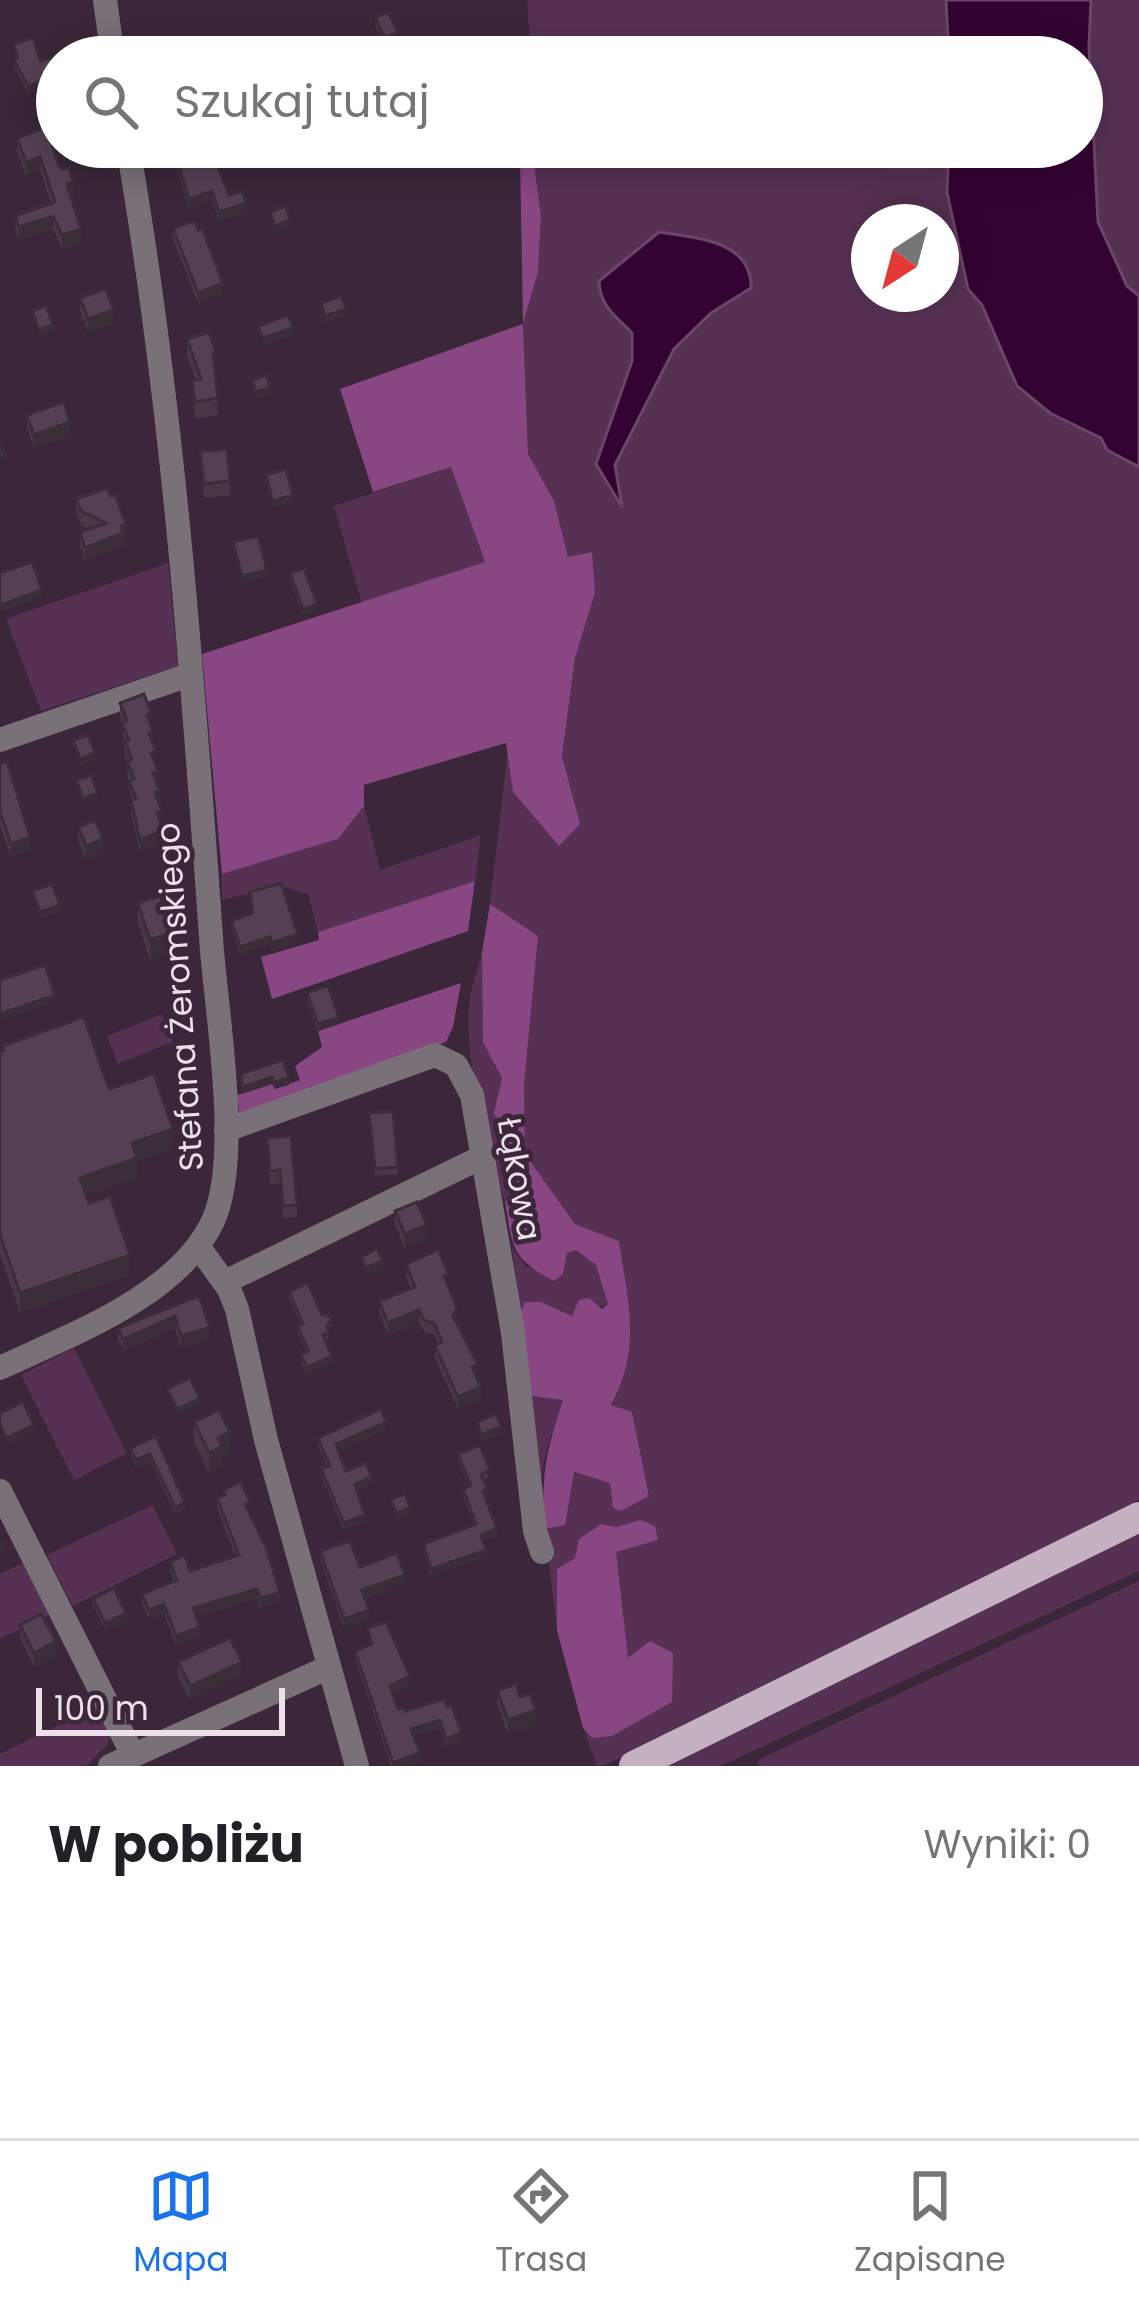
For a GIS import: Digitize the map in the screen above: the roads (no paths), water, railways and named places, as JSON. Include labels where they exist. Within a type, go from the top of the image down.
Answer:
[{"type":"main road","points":[[634,1766],[1139,1517]]},
{"type":"street","points":[[105,0],[110,36]]},
{"type":"street","name":"Stefana Żeromskiego","points":[[132,168],[152,286],[226,1130],[223,1194],[198,1246]]},
{"type":"street","points":[[0,740],[189,675]]},
{"type":"street","name":"Łąkowa","points":[[226,1130],[435,1055],[456,1064],[472,1095],[484,1156],[513,1333],[535,1531],[542,1552]]},
{"type":"street","points":[[225,1282],[484,1156]]},
{"type":"street","points":[[0,1368],[120,1308],[166,1279],[198,1246],[225,1282],[237,1309],[266,1440],[357,1766]]},
{"type":"street","points":[[0,1491],[122,1761],[328,1668]]}]
